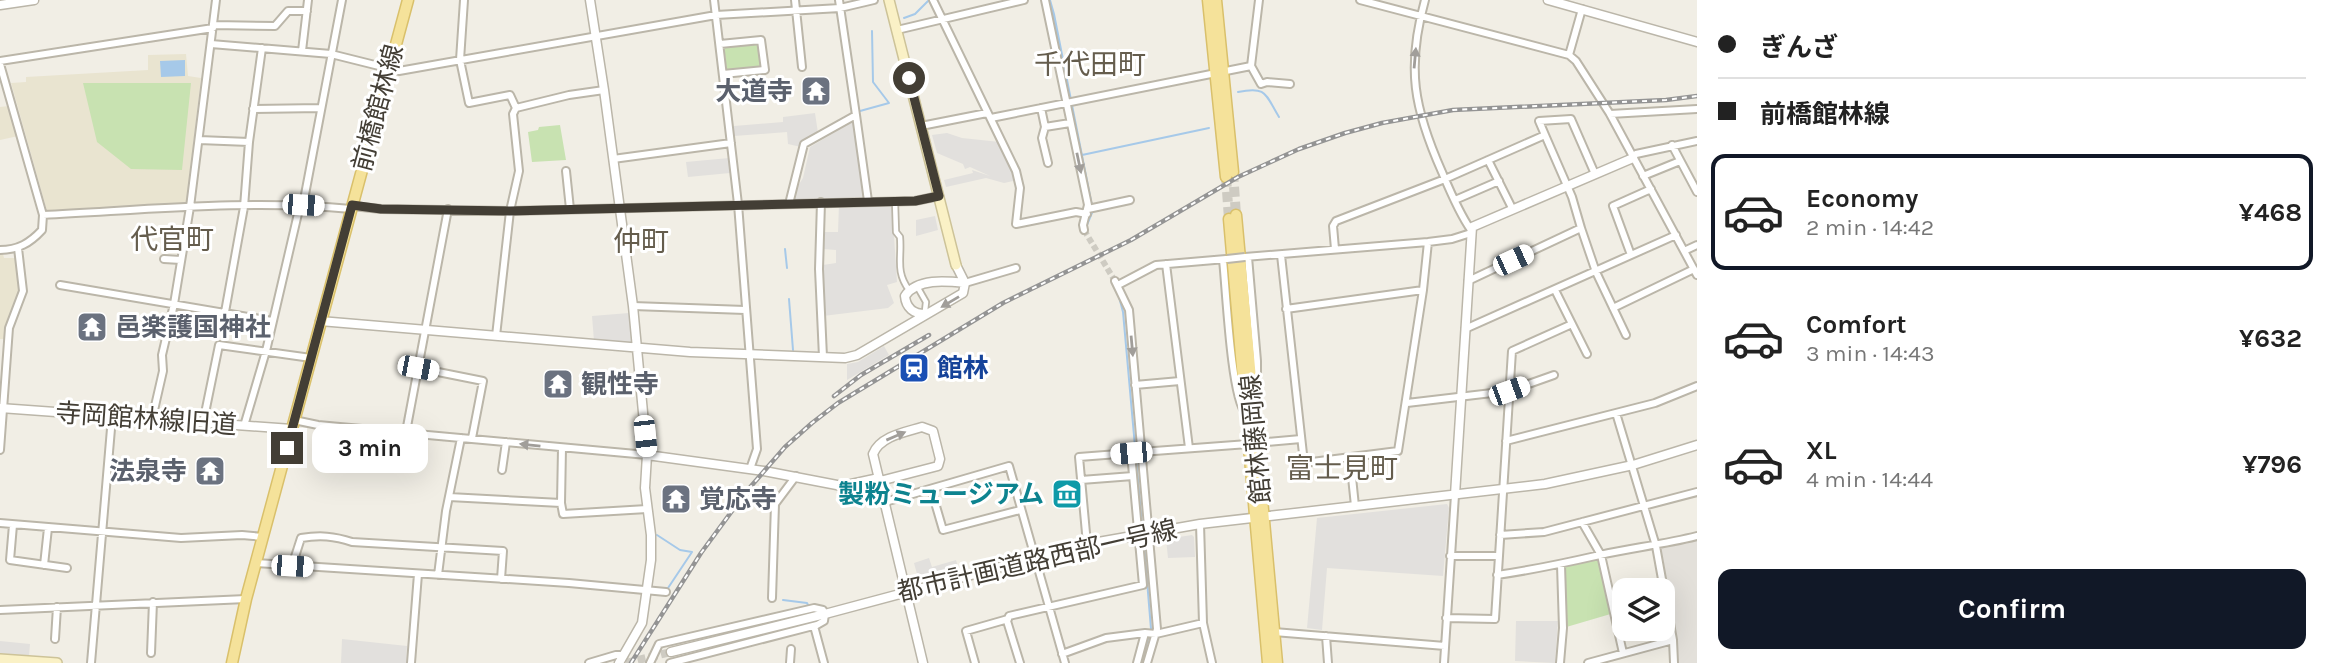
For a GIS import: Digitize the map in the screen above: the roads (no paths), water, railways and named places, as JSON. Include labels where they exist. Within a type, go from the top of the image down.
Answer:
[{"type":"main road","name":"前橋館林線","points":[[232,663],[246,598],[408,0]]},
{"type":"main road","points":[[889,0],[956,265]]},
{"type":"main road","points":[[1208,0],[1219,73],[1229,174]]},
{"type":"main road","points":[[1216,0],[1219,73]]},
{"type":"main road","name":"館林藤岡線","points":[[1233,217],[1269,663]]},
{"type":"main road","name":"館林藤岡線","points":[[1259,517],[1277,663]]},
{"type":"main road","points":[[0,659],[57,663]]},
{"type":"street","points":[[0,5],[34,0]]},
{"type":"street","points":[[152,419],[163,371],[162,355],[174,304],[190,207],[216,0]]},
{"type":"street","points":[[302,51],[308,0]]},
{"type":"street","points":[[244,426],[266,351],[301,205],[342,0]]},
{"type":"street","points":[[464,0],[460,60],[469,103],[510,95],[516,108]]},
{"type":"street","points":[[589,663],[616,655],[622,659],[642,623],[651,535],[645,488],[647,455],[633,306],[590,0]]},
{"type":"street","points":[[714,0],[731,143],[750,355],[757,449],[750,469]]},
{"type":"street","points":[[795,0],[802,67]]},
{"type":"street","points":[[211,44],[331,54],[399,71],[716,15],[795,10],[874,0]]},
{"type":"street","points":[[933,0],[1016,171],[1020,188],[1016,223],[1129,200]]},
{"type":"street","points":[[897,30],[1024,0]]},
{"type":"street","points":[[1045,0],[1090,210],[1083,225],[1084,230]]},
{"type":"street","points":[[1259,0],[1251,66],[1261,84],[1290,84]]},
{"type":"street","points":[[1360,0],[1569,55],[1576,61],[1610,114],[1695,272],[1613,308]]},
{"type":"street","points":[[1425,0],[1420,17],[1414,69],[1416,100],[1427,140],[1471,232],[1444,663]]},
{"type":"street","points":[[1548,0],[1697,42]]},
{"type":"street","points":[[840,4],[868,201]]},
{"type":"street","points":[[1569,55],[1582,9]]},
{"type":"street","points":[[0,250],[18,248],[33,240],[42,230],[43,215],[0,63],[214,26],[275,26],[288,11],[307,10]]},
{"type":"street","points":[[720,44],[761,40],[765,70],[723,74]]},
{"type":"street","points":[[225,312],[244,206],[249,142],[262,48]]},
{"type":"street","points":[[921,126],[1069,104],[1251,66]]},
{"type":"street","points":[[496,336],[510,211],[519,171],[513,114],[516,108],[569,95],[604,90]]},
{"type":"street","points":[[253,109],[321,108]]},
{"type":"street","points":[[1041,108],[1045,127],[1042,138],[1048,163]]},
{"type":"street","points":[[1610,114],[1697,108]]},
{"type":"street","points":[[789,204],[804,144],[856,115]]},
{"type":"street","points":[[1595,174],[1571,119],[1539,121],[1567,186],[1596,272],[1626,335]]},
{"type":"street","points":[[1045,127],[1070,123]]},
{"type":"street","points":[[1335,249],[1333,226],[1336,221],[1445,179],[1545,135]]},
{"type":"street","points":[[199,141],[249,142]]},
{"type":"street","points":[[1147,663],[1156,634],[1149,532],[1129,310],[1116,283],[1151,266],[1166,264],[1452,239],[1471,232],[1477,223],[1633,158],[1636,153],[1697,141]]},
{"type":"street","points":[[613,159],[731,143]]},
{"type":"street","points":[[1672,145],[1695,183],[1697,192]]},
{"type":"street","points":[[1488,160],[1513,208]]},
{"type":"street","points":[[1643,176],[1680,161]]},
{"type":"street","points":[[566,171],[570,209]]},
{"type":"street","points":[[1455,200],[1499,181]]},
{"type":"street","points":[[1631,255],[1613,206],[1651,189]]},
{"type":"street","points":[[43,215],[190,207],[301,205],[510,211],[915,201],[939,196]]},
{"type":"street","points":[[895,201],[896,232],[900,237],[902,256],[899,264],[901,280],[909,290]]},
{"type":"street","points":[[821,202],[819,269],[823,357]]},
{"type":"street","points":[[406,432],[448,209]]},
{"type":"street","points":[[1468,281],[1581,228]]},
{"type":"street","points":[[1465,329],[1676,235]]},
{"type":"street","points":[[1281,255],[1304,463],[1398,451],[1428,242]]},
{"type":"street","points":[[1684,251],[1697,245]]},
{"type":"street","points":[[0,450],[9,328],[23,291],[18,248]]},
{"type":"street","points":[[1225,259],[1238,401],[1249,412],[1258,402],[1257,361],[1247,257]]},
{"type":"street","points":[[164,259],[181,260]]},
{"type":"street","points":[[1166,264],[1189,448]]},
{"type":"street","points":[[944,281],[954,277],[956,265]]},
{"type":"street","points":[[911,311],[936,310],[964,293],[965,283],[960,268],[956,265]]},
{"type":"street","points":[[901,329],[908,321],[911,311],[905,298],[909,290],[923,284],[944,281],[965,283],[1016,268]]},
{"type":"street","points":[[60,285],[272,321]]},
{"type":"street","points":[[320,321],[750,355],[845,358],[857,355],[925,312],[926,302],[918,288]]},
{"type":"street","points":[[1286,309],[1423,290]]},
{"type":"street","points":[[1555,290],[1587,354]]},
{"type":"street","points":[[633,306],[745,310]]},
{"type":"street","points":[[1447,618],[1495,619],[1512,351],[1572,324]]},
{"type":"street","points":[[202,423],[219,345],[311,358]]},
{"type":"street","points":[[418,368],[483,381],[472,439]]},
{"type":"street","points":[[1407,403],[1509,391],[1554,375]]},
{"type":"street","points":[[1135,386],[1180,382]]},
{"type":"street","points":[[1506,440],[1658,402],[1697,386]]},
{"type":"street","name":"寺岡館林線旧道","points":[[2,408],[244,426],[293,424]]},
{"type":"street","points":[[1616,413],[1656,546],[1661,578]]},
{"type":"street","points":[[91,663],[112,417]]},
{"type":"street","points":[[293,424],[647,455],[796,476],[842,486],[880,480],[938,466],[940,459],[933,431],[922,426],[894,436],[876,447],[873,454],[880,480],[886,502],[923,663]]},
{"type":"street","points":[[439,575],[449,497],[461,438]]},
{"type":"street","points":[[1141,452],[1301,439]]},
{"type":"street","points":[[502,470],[506,442]]},
{"type":"street","name":"都市計画道路西部一号線","points":[[671,652],[1087,544],[1200,524],[1545,484],[1633,465],[1697,445]]},
{"type":"street","points":[[562,448],[563,514],[647,509]]},
{"type":"street","points":[[975,663],[966,631],[1008,619],[1009,616],[1143,585],[1131,453],[1079,457],[1087,544]]},
{"type":"street","points":[[1350,458],[1355,506]]},
{"type":"street","points":[[886,502],[1009,466],[1065,663]]},
{"type":"street","points":[[772,598],[775,504],[796,476]]},
{"type":"street","points":[[1081,480],[1133,476]]},
{"type":"street","points":[[931,489],[943,530],[1020,510]]},
{"type":"street","points":[[1500,536],[1544,532],[1697,492]]},
{"type":"street","points":[[449,497],[561,503]]},
{"type":"street","points":[[1582,522],[1601,555],[1623,663]]},
{"type":"street","points":[[0,523],[181,538],[242,535],[263,537]]},
{"type":"street","points":[[1200,524],[1203,623],[1212,663]]},
{"type":"street","points":[[13,525],[10,561],[67,568]]},
{"type":"street","points":[[44,565],[48,528]]},
{"type":"street","points":[[1497,575],[1560,565],[1697,536]]},
{"type":"street","points":[[292,566],[301,538],[335,537],[352,542],[503,551],[501,579]]},
{"type":"street","points":[[1450,556],[1499,556]]},
{"type":"street","points":[[256,563],[666,592]]},
{"type":"street","points":[[1560,565],[1563,628],[1560,663]]},
{"type":"street","points":[[411,663],[418,574]]},
{"type":"street","points":[[0,610],[246,598]]},
{"type":"street","points":[[151,653],[153,603]]},
{"type":"street","points":[[55,639],[57,607]]},
{"type":"street","points":[[650,663],[659,644],[814,608],[823,610],[825,614],[822,624],[670,663]]},
{"type":"street","points":[[1008,619],[1020,663]]},
{"type":"street","points":[[1062,654],[1106,638],[1156,634],[1203,623]]},
{"type":"street","points":[[814,626],[824,663]]},
{"type":"street","points":[[1273,632],[1445,646]]},
{"type":"street","points":[[1137,663],[1146,633]]},
{"type":"street","points":[[1326,636],[1328,663]]},
{"type":"street","points":[[1588,663],[1668,641]]},
{"type":"street","points":[[1672,641],[1674,663]]},
{"type":"street","points":[[790,663],[791,649]]},
{"type":"water","points":[[1048,0],[1051,0],[1055,14],[1093,206],[1086,230],[1090,206]]},
{"type":"water","points":[[185,60],[185,76],[161,77],[160,61]]},
{"type":"waterway","points":[[904,18],[915,14],[929,0]]},
{"type":"waterway","points":[[860,111],[889,103],[873,82],[872,31]]},
{"type":"waterway","points":[[1238,92],[1260,91],[1268,97],[1279,117]]},
{"type":"waterway","points":[[1082,155],[1209,128]]},
{"type":"waterway","points":[[785,249],[787,268]]},
{"type":"waterway","points":[[1118,293],[1123,312],[1142,525]]},
{"type":"waterway","points":[[789,299],[793,350]]},
{"type":"waterway","points":[[657,535],[680,550],[692,552],[668,588]]},
{"type":"waterway","points":[[1144,544],[1151,629]]},
{"type":"waterway","points":[[783,600],[808,605]]},
{"type":"waterway","points":[[1141,663],[1148,639]]},
{"type":"tunnel","points":[[1233,172],[1236,215]]},
{"type":"tunnel","points":[[1226,177],[1229,219]]},
{"type":"tunnel","points":[[1084,230],[1115,281]]},
{"type":"tunnel","points":[[626,663],[671,652]]},
{"type":"railway","points":[[631,663],[701,553],[746,492],[785,447],[812,423],[838,403],[1003,303],[1131,240],[1238,177],[1299,149],[1345,133],[1453,110],[1666,100],[1697,96]]},
{"type":"railway","points":[[834,396],[861,375],[929,335]]},
{"type":"place","name":"大道寺","points":[[816,91]]},
{"type":"place","name":"邑楽護国神社","points":[[92,327]]},
{"type":"place","name":"館林","points":[[914,368]]},
{"type":"place","name":"観性寺","points":[[558,384]]},
{"type":"place","name":"法泉寺","points":[[210,471]]},
{"type":"place","name":"製粉ミュージアム","points":[[1067,494]]},
{"type":"place","name":"覚応寺","points":[[676,499]]},
{"type":"district","name":"千代田町","points":[[1090,64]]},
{"type":"district","name":"代官町","points":[[172,239]]},
{"type":"district","name":"仲町","points":[[641,241]]},
{"type":"district","name":"富士見町","points":[[1342,468]]}]
